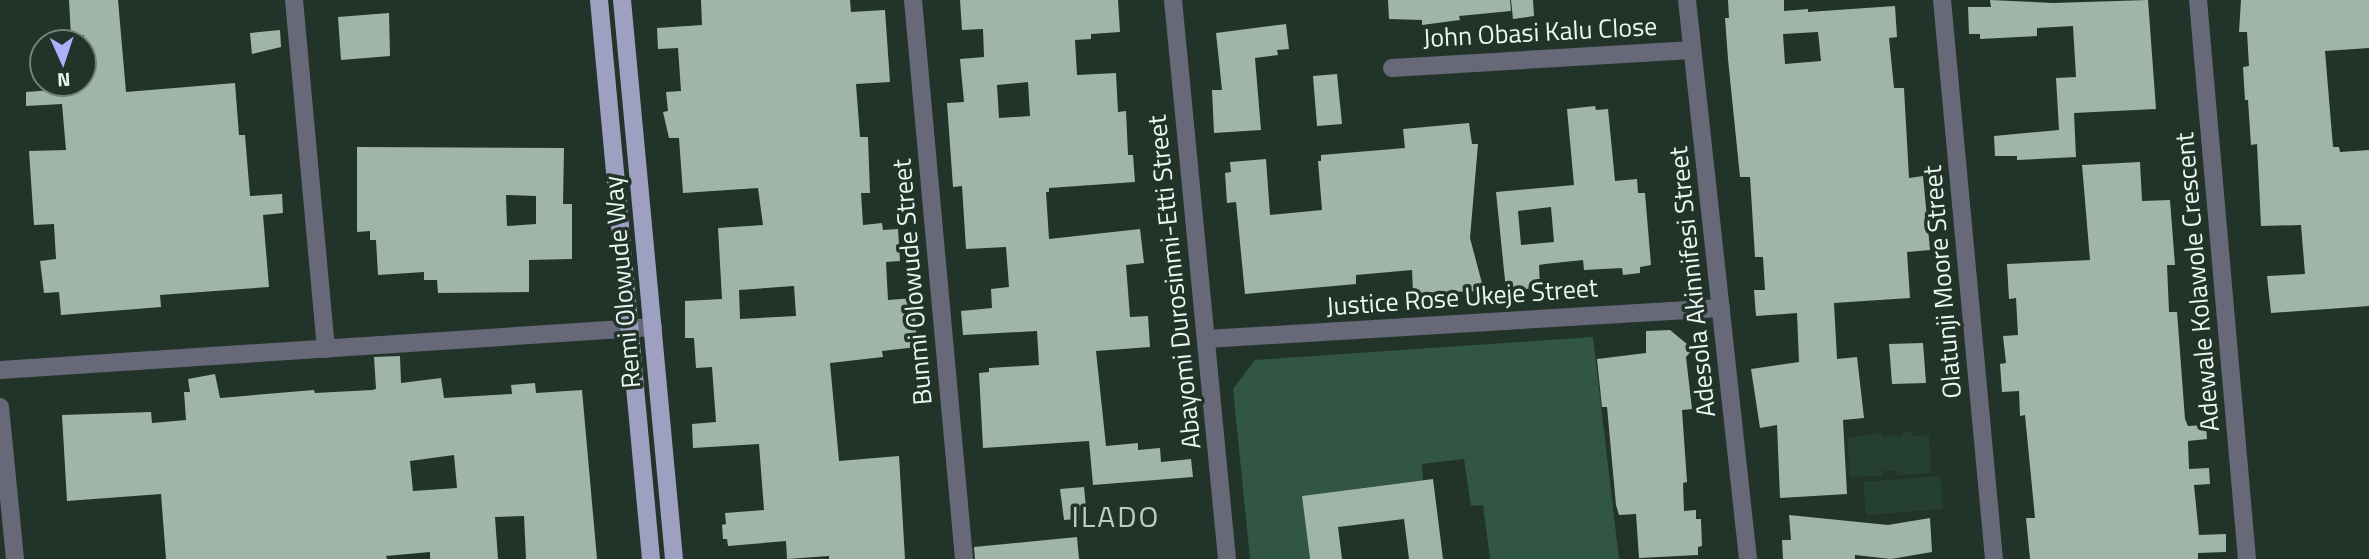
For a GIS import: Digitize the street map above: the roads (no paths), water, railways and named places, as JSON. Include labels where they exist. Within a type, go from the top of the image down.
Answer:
[{"type":"main road","name":"Remi Olowude Way","points":[[599,0],[650,559]]},
{"type":"main road","name":"Remi Olowude Way","points":[[622,0],[674,559]]},
{"type":"street","points":[[294,0],[326,349]]},
{"type":"street","name":"Bunmi Olowude Street","points":[[913,0],[964,559]]},
{"type":"street","name":"Abayomi Durosinmi-Etti Street","points":[[1173,0],[1227,559]]},
{"type":"street","name":"Adesola Akinnifesi Street","points":[[1687,0],[1748,559]]},
{"type":"street","name":"Olatunji Moore Street","points":[[1942,0],[1994,559]]},
{"type":"street","name":"Adewale Kolawole Crescent","points":[[2198,0],[2247,559]]},
{"type":"street","name":"John Obasi Kalu Close","points":[[1392,68],[1692,50]]},
{"type":"street","name":"Justice Rose Ukeje Street","points":[[1206,339],[1721,308]]},
{"type":"street","points":[[0,370],[653,327]]},
{"type":"street","points":[[0,407],[15,559]]},
{"type":"district","name":"ILADO","points":[[1116,517]]}]
